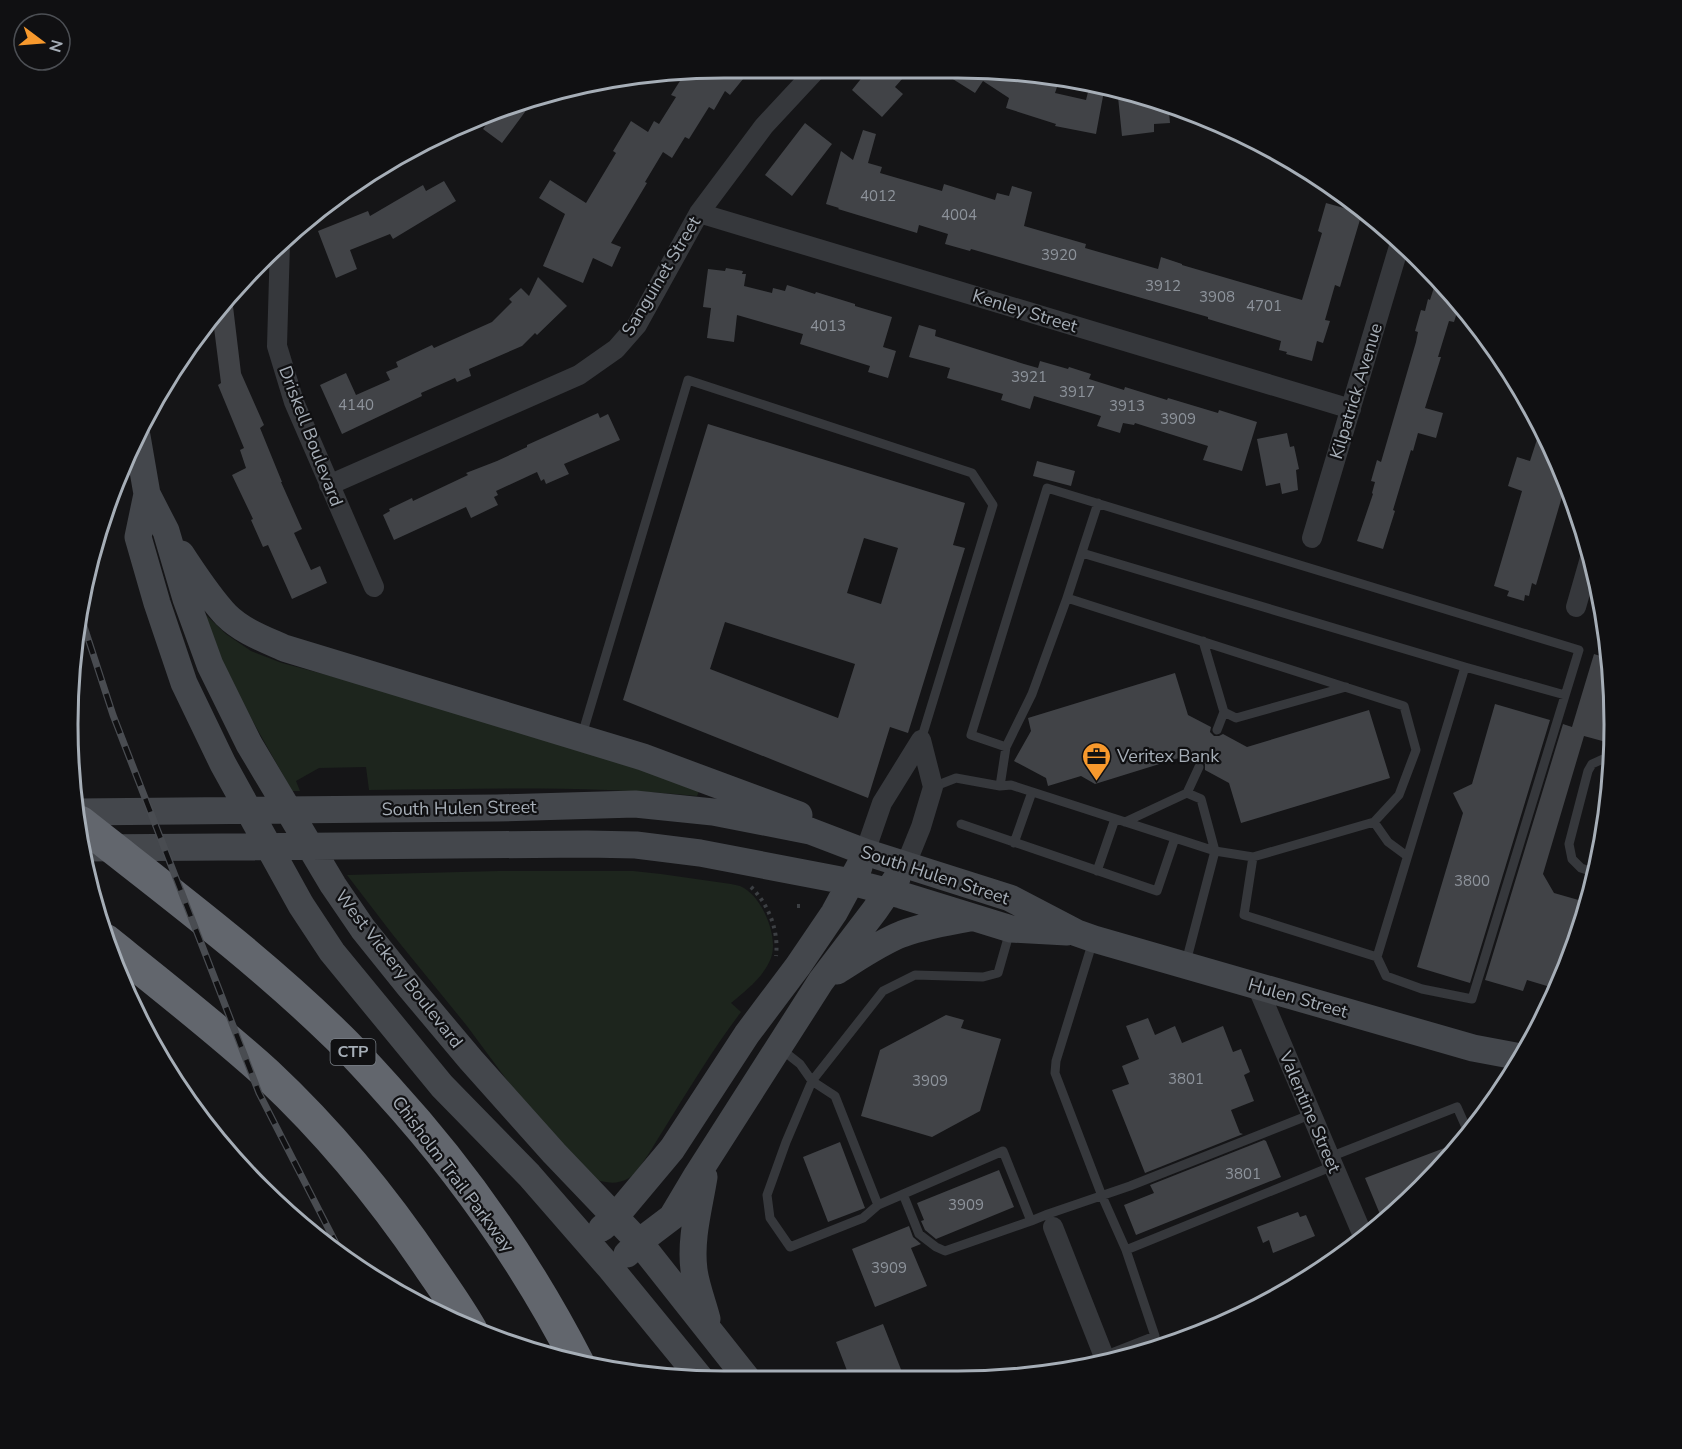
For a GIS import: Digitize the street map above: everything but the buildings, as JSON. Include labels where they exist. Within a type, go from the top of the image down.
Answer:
[{"type":"highway","name":"Chisholm Trail Parkway","points":[[87,827],[276,980],[335,1034],[425,1132],[488,1217],[539,1294],[572,1353]]},
{"type":"highway","points":[[119,952],[232,1043],[302,1109],[370,1185],[402,1227],[461,1314]]},
{"type":"main road","name":"West Vickery Boulevard","points":[[140,451],[147,494],[166,531],[186,599],[210,665],[249,744],[333,885],[363,929],[471,1060],[554,1153],[639,1242],[741,1371]]},
{"type":"main road","name":"West Vickery Boulevard","points":[[147,494],[138,537],[184,683],[223,764],[295,896],[332,952],[442,1086],[529,1175],[611,1269],[694,1370]]},
{"type":"main road","points":[[166,531],[227,616],[254,635],[309,656],[643,757],[817,821],[866,852],[834,913],[747,1034],[672,1149],[615,1217],[585,1241]]},
{"type":"main road","name":"South Hulen Street","points":[[84,812],[527,808],[635,804],[713,812],[810,831],[866,852],[1010,898],[1085,936]]},
{"type":"main road","name":"South Hulen Street","points":[[90,848],[636,845],[700,853],[851,882],[1011,928],[1085,936]]},
{"type":"main road","points":[[611,1269],[639,1242],[672,1217],[821,981],[888,892],[906,864]]},
{"type":"main road","points":[[821,981],[900,935],[972,917]]},
{"type":"main road","name":"Hulen Street","points":[[1085,936],[1473,1048],[1512,1055]]},
{"type":"main road","points":[[707,1160],[698,1204],[694,1270],[711,1332]]},
{"type":"street","name":"Sanguinet Street","points":[[329,485],[579,375],[616,349],[637,325],[699,213],[764,126],[809,78]]},
{"type":"street","name":"Kenley Street","points":[[699,213],[1350,409]]},
{"type":"street","name":"Kilpatrick Avenue","points":[[1312,538],[1398,251]]},
{"type":"street","name":"Driskell Boulevard","points":[[280,255],[277,346],[294,402],[374,587]]},
{"type":"street","points":[[1576,607],[1586,573]]},
{"type":"street","points":[[906,864],[921,827],[933,787],[921,740]]},
{"type":"street","points":[[866,852],[882,803],[921,740]]},
{"type":"street","name":"Valentine Street","points":[[1257,986],[1360,1230]]},
{"type":"street","points":[[1051,1221],[1103,1354]]},
{"type":"lane","points":[[581,738],[688,380],[972,473],[993,505],[921,740]]},
{"type":"lane","points":[[1006,747],[971,735],[1047,488],[1579,650],[1472,999],[1422,990],[1386,976],[1377,957],[1465,667]]},
{"type":"lane","points":[[1000,786],[1006,747],[1032,694],[1098,503]]},
{"type":"lane","points":[[1082,553],[1565,696]]},
{"type":"lane","points":[[933,787],[956,778],[1000,786],[1011,785],[1215,850],[1253,857],[1374,822],[1399,795],[1416,750],[1404,706],[1067,598]]},
{"type":"lane","points":[[1203,641],[1224,712],[1217,730]]},
{"type":"lane","points":[[1224,712],[1236,718],[1346,687]]},
{"type":"lane","points":[[1587,870],[1581,868],[1572,859],[1569,844],[1588,771],[1592,765],[1603,759]]},
{"type":"lane","points":[[1125,822],[1187,793],[1199,767]]},
{"type":"lane","points":[[1014,843],[1032,792]]},
{"type":"lane","points":[[1185,965],[1215,850],[1201,799],[1187,793]]},
{"type":"lane","points":[[1097,871],[1115,819]]},
{"type":"lane","points":[[1374,822],[1388,842],[1407,856]]},
{"type":"lane","points":[[960,824],[1157,891],[1175,838]]},
{"type":"lane","points":[[1253,857],[1244,915],[1377,957]]},
{"type":"lane","points":[[1011,928],[998,973],[983,977],[915,975],[884,991],[812,1081],[767,1195],[770,1218],[789,1246],[863,1218],[878,1205],[1003,1152],[1031,1221]]},
{"type":"lane","points":[[1085,936],[1055,1072],[1102,1196],[1126,1250],[1155,1336],[1125,1349]]},
{"type":"lane","points":[[779,1047],[800,1064],[812,1081],[835,1096],[878,1205]]},
{"type":"lane","points":[[1126,1250],[1457,1107],[1465,1125]]},
{"type":"lane","points":[[903,1194],[919,1234],[945,1251],[1031,1221],[1051,1221],[1102,1196],[1312,1114]]},
{"type":"path","points":[[746,882],[760,898],[771,918],[776,933],[775,964]]},
{"type":"shaded area","points":[[204,613],[226,634],[251,651],[282,663],[346,680],[701,787],[697,796],[574,789],[369,790],[366,767],[319,768],[296,781],[300,791],[292,791],[229,679]]},
{"type":"shaded area","points":[[498,871],[633,871],[731,884],[748,891],[762,907],[767,918],[773,939],[773,949],[768,965],[754,983],[731,1003],[741,1012],[643,1163],[625,1180],[611,1183],[593,1179],[526,1106],[467,1026],[347,875]]},
{"type":"railway","points":[[85,630],[113,715],[259,1093],[334,1239]]},
{"type":"place","name":"Veritex Bank","points":[[1096,782]]}]
